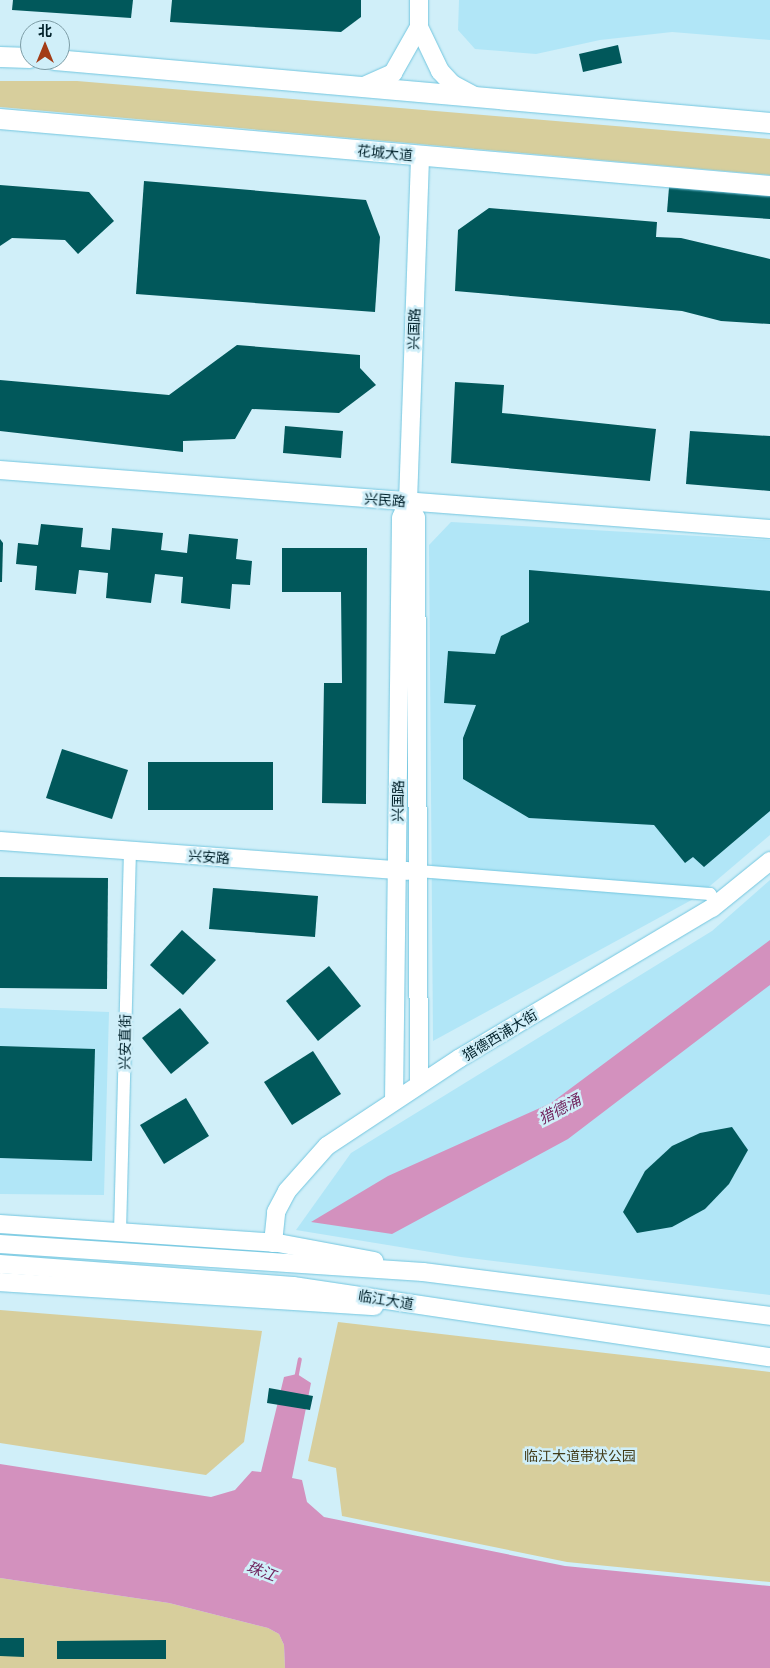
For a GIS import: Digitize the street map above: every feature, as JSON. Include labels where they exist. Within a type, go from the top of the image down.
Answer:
[{"type":"main road","points":[[0,57],[20,58]]},
{"type":"main road","points":[[70,61],[364,86],[770,124]]},
{"type":"main road","name":"花城大道","points":[[0,119],[770,186]]},
{"type":"main road","points":[[734,121],[770,119]]},
{"type":"street","points":[[419,0],[419,27],[440,71],[452,84],[475,96]]},
{"type":"street","points":[[364,86],[393,74],[419,27]]},
{"type":"street","name":"兴国路","points":[[394,1101],[401,518],[408,502],[420,156]]},
{"type":"street","name":"兴民路","points":[[0,470],[770,529]]},
{"type":"street","name":"兴国路","points":[[408,502],[416,518],[419,1084]]},
{"type":"street","name":"兴安路","points":[[0,841],[130,852],[418,871]]},
{"type":"street","name":"兴安直街","points":[[120,1232],[130,852]]},
{"type":"street","name":"猎德西浦大街","points":[[273,1243],[276,1212],[303,1168],[328,1146],[419,1084],[717,904],[770,861]]},
{"type":"street","points":[[418,871],[710,894],[717,904]]},
{"type":"street","points":[[0,1224],[273,1243],[423,1272]]},
{"type":"street","name":"临江大道","points":[[0,1244],[423,1272],[770,1316]]},
{"type":"street","name":"临江大道","points":[[0,1264],[293,1286],[770,1357]]},
{"type":"street","points":[[0,1282],[337,1306],[417,1305]]},
{"type":"shaded area","points":[[459,0],[770,0],[770,40],[672,32],[600,40],[536,54],[475,49],[458,30]]},
{"type":"shaded area","points":[[451,522],[770,540],[770,835],[697,897],[433,1041],[429,545]]},
{"type":"shaded area","points":[[770,880],[770,1295],[461,1257],[296,1230],[351,1153],[712,931]]},
{"type":"shaded area","points":[[0,1008],[109,1012],[104,1195],[0,1194]]},
{"type":"green space","points":[[0,81],[77,81],[770,139],[770,175],[0,107]]},
{"type":"green space","points":[[0,1310],[262,1331],[244,1442],[206,1475],[0,1443]]},
{"type":"green space","name":"临江大道带状公园","points":[[338,1322],[770,1372],[770,1582],[567,1562],[342,1516],[336,1468],[308,1461]]},
{"type":"green space","points":[[0,1578],[169,1603],[268,1628],[279,1634],[284,1645],[285,1668],[0,1668]]},
{"type":"water","name":"猎德涌","points":[[770,940],[770,985],[568,1139],[392,1234],[311,1222],[388,1176],[551,1103]]},
{"type":"water","name":"珠江","points":[[297,1374],[311,1383],[292,1478],[302,1480],[307,1502],[324,1517],[565,1566],[770,1586],[770,1668],[285,1668],[284,1645],[279,1634],[268,1628],[169,1603],[0,1578],[0,1464],[211,1497],[235,1490],[252,1471],[261,1472],[284,1377]]},
{"type":"building","points":[[13,0],[133,0],[131,18],[12,10]]},
{"type":"building","points":[[172,0],[361,0],[361,17],[341,32],[170,22]]},
{"type":"building","points":[[618,45],[622,63],[583,72],[579,54]]},
{"type":"building","points":[[670,175],[770,183],[770,219],[667,212]]},
{"type":"building","points":[[144,181],[366,200],[380,237],[375,312],[136,294]]},
{"type":"building","points":[[0,185],[89,192],[114,221],[78,254],[65,240],[12,238],[0,246]]},
{"type":"building","points":[[489,208],[657,222],[656,237],[681,238],[770,259],[770,324],[721,321],[682,311],[455,291],[458,230]]},
{"type":"building","points":[[237,345],[360,355],[360,368],[376,385],[339,413],[252,409],[235,439],[183,441],[183,452],[0,431],[0,380],[169,395]]},
{"type":"building","points":[[455,382],[504,385],[502,413],[656,429],[650,481],[451,463]]},
{"type":"building","points":[[285,426],[343,431],[341,458],[283,453]]},
{"type":"building","points":[[690,431],[770,436],[770,491],[686,484]]},
{"type":"building","points":[[41,524],[83,528],[81,547],[110,550],[112,528],[163,533],[161,550],[187,553],[189,534],[238,539],[236,559],[252,561],[250,585],[232,584],[230,609],[181,603],[183,577],[155,574],[151,603],[106,598],[108,573],[79,570],[76,594],[35,590],[37,566],[16,564],[18,543],[38,545]]},
{"type":"building","points":[[0,539],[3,543],[2,582],[0,582]]},
{"type":"building","points":[[282,548],[367,548],[366,804],[322,803],[324,683],[342,683],[341,592],[282,592]]},
{"type":"building","points":[[529,570],[770,591],[770,811],[704,867],[693,857],[685,863],[654,825],[529,818],[463,779],[463,738],[476,705],[444,703],[448,651],[495,654],[501,636],[529,622]]},
{"type":"building","points":[[62,749],[128,770],[112,819],[46,798]]},
{"type":"building","points":[[148,762],[273,762],[273,810],[148,810]]},
{"type":"building","points":[[0,877],[108,878],[107,989],[0,988]]},
{"type":"building","points":[[213,888],[318,896],[315,937],[209,929]]},
{"type":"building","points":[[182,930],[216,960],[183,995],[150,965]]},
{"type":"building","points":[[329,966],[361,1006],[318,1041],[286,1001]]},
{"type":"building","points":[[180,1008],[209,1043],[171,1074],[142,1038]]},
{"type":"building","points":[[0,1046],[95,1049],[92,1161],[0,1158]]},
{"type":"building","points":[[313,1051],[341,1094],[292,1125],[264,1082]]},
{"type":"building","points":[[186,1098],[209,1136],[164,1164],[140,1125]]},
{"type":"building","points":[[732,1127],[748,1150],[729,1184],[705,1209],[672,1227],[637,1233],[623,1212],[645,1171],[672,1146],[700,1133]]},
{"type":"building","points":[[269,1388],[313,1396],[310,1410],[267,1403]]},
{"type":"building","points":[[0,1638],[24,1638],[24,1657],[0,1656]]},
{"type":"building","points":[[166,1640],[166,1659],[57,1659],[57,1641]]},
{"type":"waterway","points":[[296,1379],[300,1359]]}]
